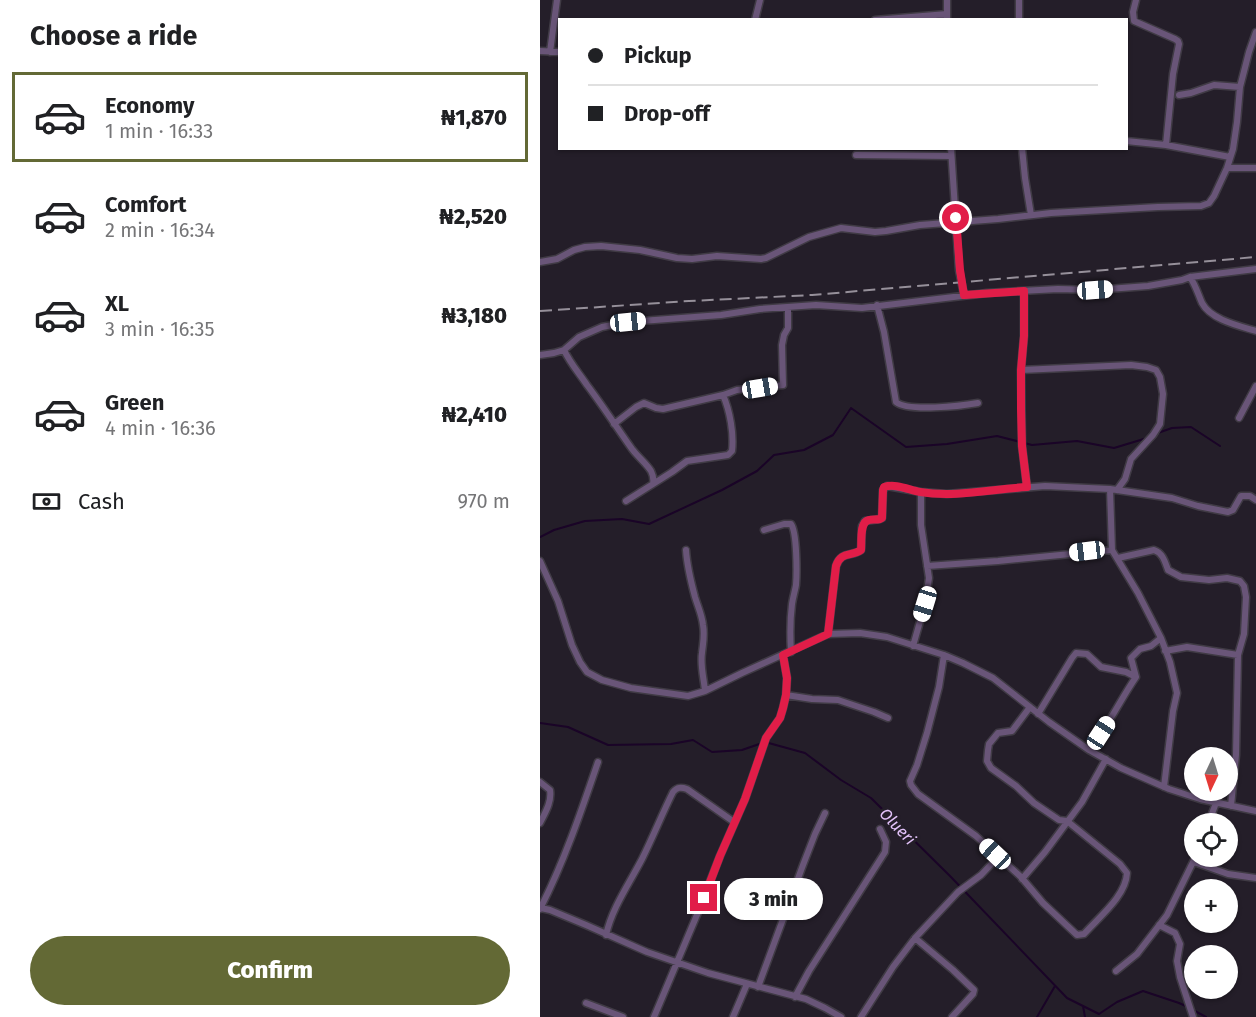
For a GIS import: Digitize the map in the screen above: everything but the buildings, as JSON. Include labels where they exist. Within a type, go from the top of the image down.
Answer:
[{"type":"street","points":[[550,52],[557,0]]},
{"type":"street","points":[[756,18],[760,0]]},
{"type":"street","points":[[923,18],[947,17],[947,0]]},
{"type":"street","points":[[1018,0],[1019,18]]},
{"type":"street","points":[[1136,0],[1133,12],[1134,21],[1178,41],[1166,145]]},
{"type":"street","points":[[540,262],[557,259],[585,247],[601,246],[692,259],[717,256],[761,259],[809,237],[841,228],[875,232],[920,225],[1051,213],[1201,206],[1209,203],[1214,196],[1227,168],[1237,122],[1240,87],[1256,32]]},
{"type":"street","points":[[540,51],[558,52]]},
{"type":"street","points":[[1179,94],[1191,93],[1214,85],[1240,87]]},
{"type":"street","points":[[1128,141],[1166,145],[1230,157]]},
{"type":"street","points":[[1022,150],[1024,178],[1031,215]]},
{"type":"street","points":[[856,155],[951,152],[964,295]]},
{"type":"street","points":[[1227,168],[1256,168]]},
{"type":"street","points":[[540,355],[564,350],[579,337],[602,327],[628,322],[722,315],[788,307],[862,308],[964,295],[1149,286],[1190,277],[1256,269]]},
{"type":"street","points":[[1190,277],[1208,311],[1233,324],[1256,331]]},
{"type":"street","points":[[1024,291],[1021,370],[1022,446],[1027,487]]},
{"type":"street","points":[[877,305],[896,402],[900,406],[978,403]]},
{"type":"street","points":[[614,424],[636,407],[644,404],[663,409],[737,390],[783,385],[782,345],[788,328],[788,307]]},
{"type":"street","points":[[564,350],[575,370],[651,471],[653,484]]},
{"type":"street","points":[[1021,370],[1131,365],[1156,370],[1160,377],[1163,394],[1160,424],[1148,442],[1131,459],[1125,479],[1113,489],[1112,550],[1161,638],[1170,662],[1177,693],[1164,787]]},
{"type":"street","points":[[1239,418],[1256,386]]},
{"type":"street","points":[[626,501],[687,461],[728,455],[732,451],[729,415],[723,395]]},
{"type":"street","points":[[828,634],[838,560],[847,554],[861,550],[862,526],[865,522],[882,518],[884,487],[947,494],[1045,486],[1113,489],[1172,498],[1223,512],[1233,510],[1241,496],[1250,496],[1256,500]]},
{"type":"street","points":[[913,646],[925,604],[929,578],[921,525],[921,492]]},
{"type":"street","points":[[764,530],[791,524],[795,536],[796,585],[790,628],[791,652]]},
{"type":"street","points":[[686,550],[696,601],[704,625],[702,663],[705,691]]},
{"type":"street","points":[[927,566],[1112,550]]},
{"type":"street","points":[[1118,558],[1154,550],[1162,555],[1168,570],[1181,577],[1209,580],[1227,578],[1240,581],[1244,586],[1246,597],[1244,634],[1238,655],[1236,755],[1231,806]]},
{"type":"street","points":[[540,561],[558,601],[580,662],[587,672],[602,680],[631,688],[688,696],[705,691],[828,634],[860,633],[887,637],[944,655],[993,678],[1038,714],[1089,750],[1120,768],[1164,787],[1200,799],[1256,811]]},
{"type":"street","points":[[1089,750],[1136,677],[1131,658],[1140,649],[1150,646],[1161,638]]},
{"type":"street","points":[[1165,651],[1187,647],[1238,655]]},
{"type":"street","points":[[1038,714],[1076,654],[1087,654],[1101,667],[1126,672],[1136,677]]},
{"type":"street","points":[[654,1017],[745,799],[766,738],[780,718],[786,695],[787,678],[783,655]]},
{"type":"street","points":[[944,655],[939,687],[910,784],[918,795],[976,836],[1077,935],[1084,934],[1119,896],[1126,881],[1126,873],[1120,864],[1067,821],[1059,820],[1034,803],[1017,786],[991,768],[987,760],[990,744],[998,733],[1012,731],[1030,708]]},
{"type":"street","points":[[786,695],[838,700],[888,718]]},
{"type":"street","points":[[1022,879],[1082,802],[1106,759]]},
{"type":"street","points":[[598,762],[574,831],[540,909],[550,910],[677,963],[806,999],[841,1017]]},
{"type":"street","points":[[540,782],[550,790],[551,796],[540,824]]},
{"type":"street","points":[[606,935],[617,906],[676,788],[687,789],[734,822]]},
{"type":"street","points":[[1212,813],[1216,802]]},
{"type":"street","points":[[758,987],[773,942],[825,813]]},
{"type":"street","points":[[795,997],[885,852],[886,842],[880,829]]},
{"type":"street","points":[[861,1017],[915,938],[961,890],[981,875],[998,857]]},
{"type":"street","points":[[1116,971],[1137,954],[1167,915],[1191,867]]},
{"type":"street","points":[[1212,867],[1228,874],[1256,878]]},
{"type":"street","points":[[1159,925],[1175,933],[1180,944],[1177,961],[1193,1015]]},
{"type":"street","points":[[915,938],[953,969],[974,990],[952,1017]]},
{"type":"street","points":[[733,1017],[747,984]]},
{"type":"street","points":[[586,1003],[623,1017]]},
{"type":"waterway","points":[[540,537],[554,530],[585,521],[622,519],[649,524],[757,471],[774,455],[804,450],[833,435],[851,408],[906,447],[947,444],[997,436],[1032,445],[1077,441],[1114,448],[1147,438]]},
{"type":"waterway","points":[[1155,434],[1172,428],[1191,427],[1220,446]]},
{"type":"waterway","name":"Olueri","points":[[540,723],[568,727],[608,745],[671,744],[693,740],[712,752],[742,750],[765,742],[805,753],[841,780],[871,798],[950,876],[1067,998],[1099,1014],[1117,1002],[1143,991],[1188,1007]]},
{"type":"waterway","points":[[1037,1017],[1055,986]]},
{"type":"waterway","points":[[1083,1006],[1085,1017]]},
{"type":"waterway","name":"Olueri","points":[[1193,1010],[1206,1017]]},
{"type":"railway","points":[[540,311],[812,295],[1256,257]]},
{"type":"route","points":[[704,898],[745,799],[766,738],[780,718],[786,695],[787,678],[783,655],[828,634],[838,560],[842,556],[861,550],[862,526],[865,522],[882,518],[884,487],[947,494],[1027,487],[1022,446],[1021,409],[1024,291],[964,295],[956,218]]}]
